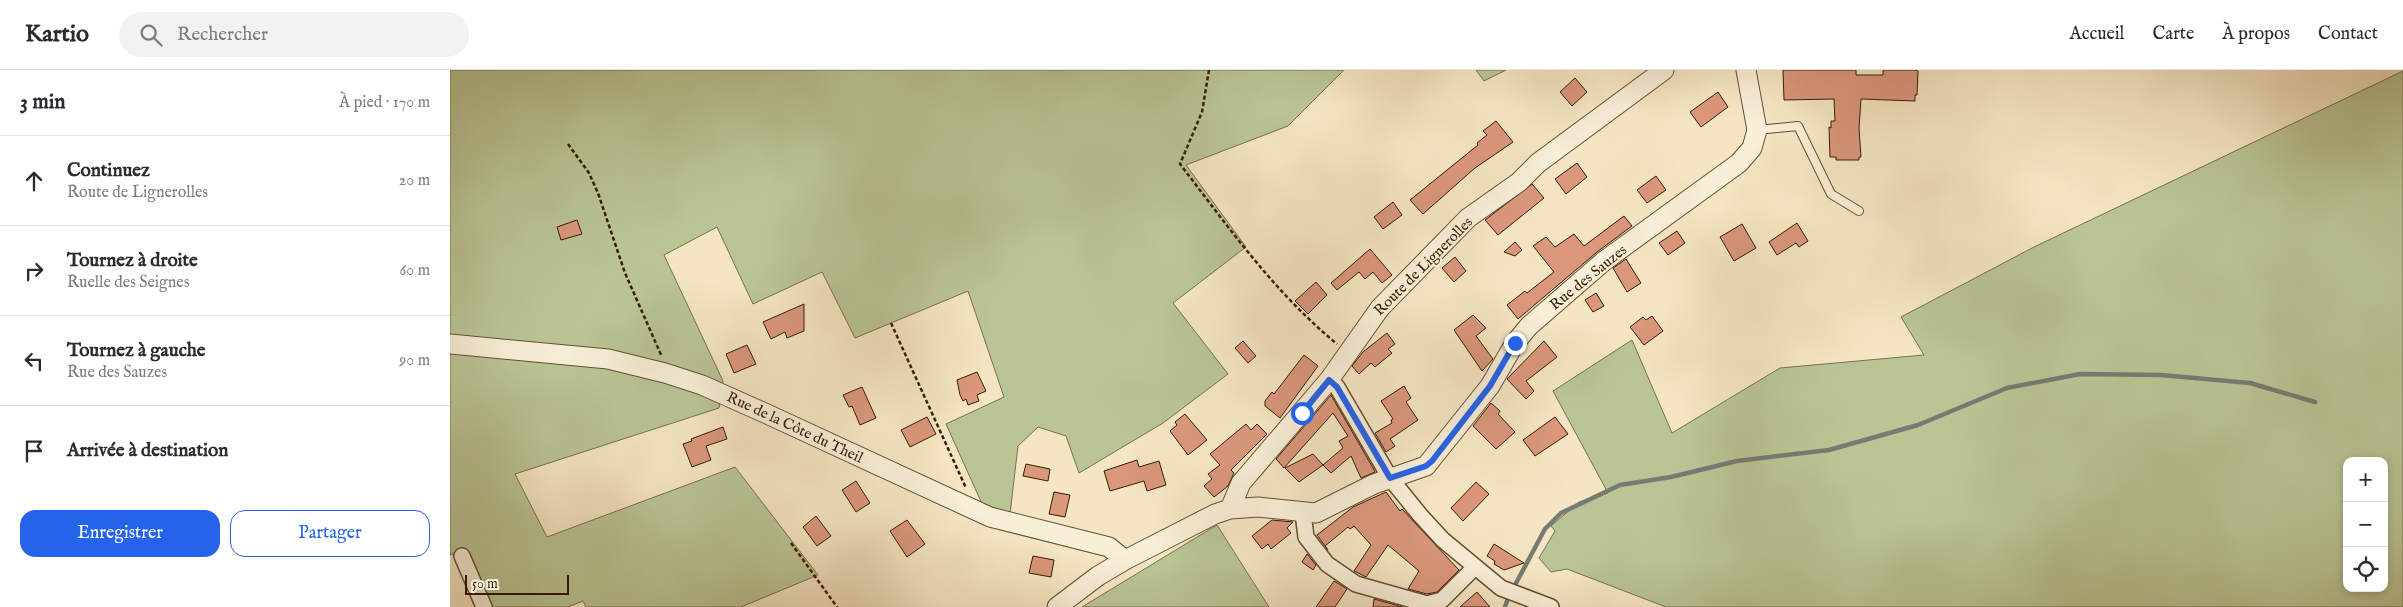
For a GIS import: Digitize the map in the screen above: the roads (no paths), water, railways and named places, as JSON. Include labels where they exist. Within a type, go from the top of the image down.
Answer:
[{"type":"street","name":"Route de Lignerolles","points":[[1230,509],[1242,483],[1329,380],[1380,308],[1468,218],[1519,182],[1538,163],[1664,70]]},
{"type":"street","points":[[1746,70],[1757,130]]},
{"type":"street","name":"Rue des Sauzes","points":[[1303,513],[1316,513],[1390,478],[1426,466],[1432,461],[1490,386],[1515,343],[1529,326],[1604,261],[1739,163],[1752,148],[1757,130]]},
{"type":"street","name":"Rue de la Côte du Theil","points":[[450,344],[608,360],[665,373],[702,385],[990,516],[1109,547],[1125,560]]},
{"type":"street","points":[[1329,380],[1337,387],[1390,478],[1443,540],[1501,588],[1551,607]]},
{"type":"street","points":[[1058,607],[1098,576],[1125,560],[1215,514],[1230,509],[1280,508],[1303,513],[1306,537],[1327,564],[1356,584],[1426,604],[1442,600],[1475,567]]},
{"type":"street","points":[[462,556],[484,607]]},
{"type":"lane","points":[[1757,130],[1798,126],[1831,194],[1859,211]]},
{"type":"waterway","points":[[1515,585],[1545,529],[1561,513],[1620,485],[1671,477],[1737,461],[1829,450],[1918,425],[2007,388],[2080,374],[2161,375],[2250,383],[2315,402]]},
{"type":"waterway","points":[[1505,607],[1507,601]]}]
